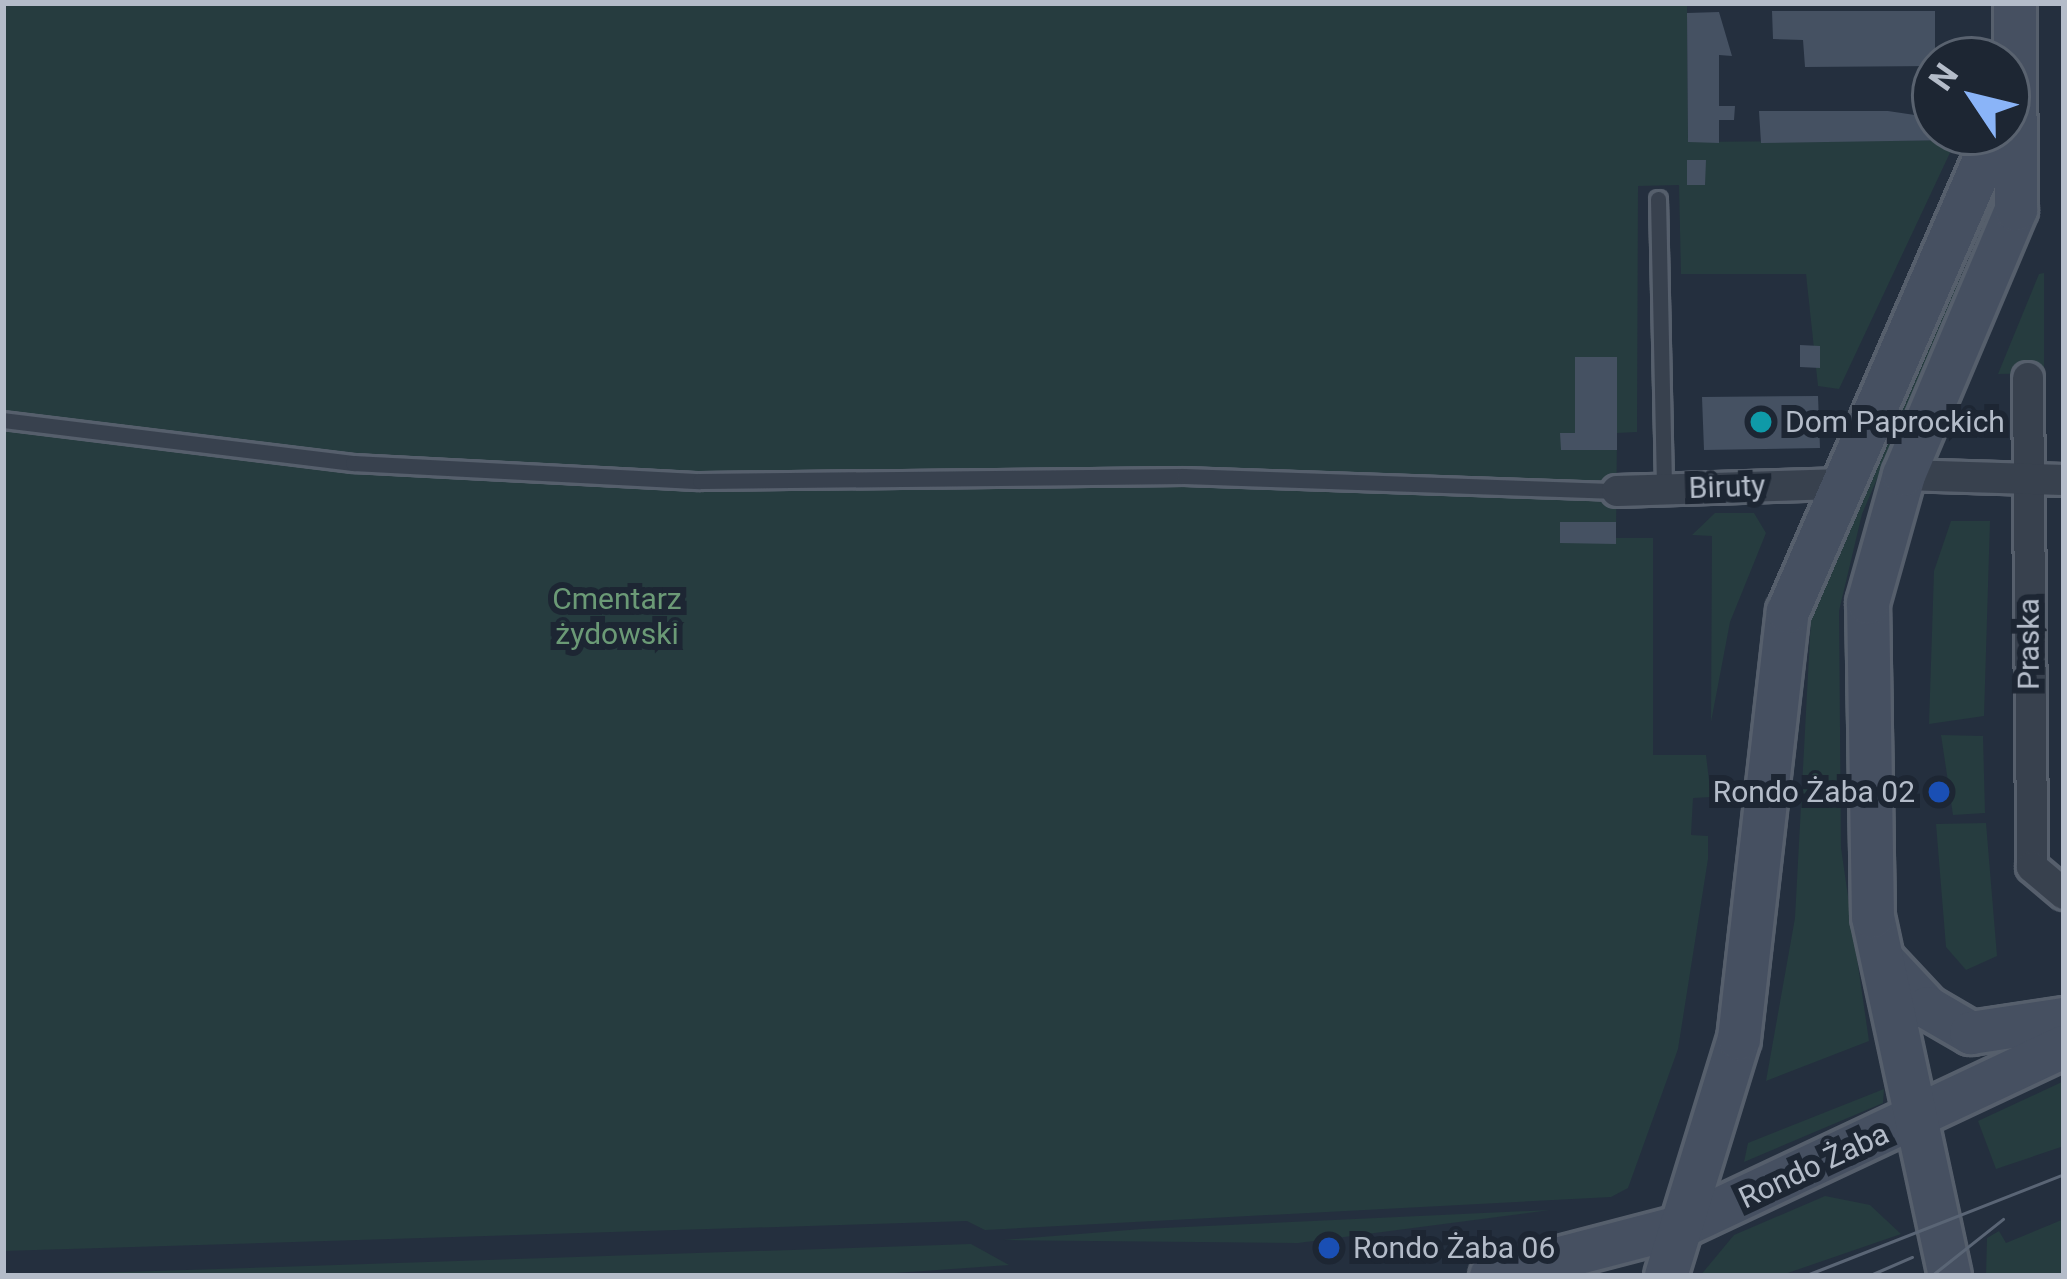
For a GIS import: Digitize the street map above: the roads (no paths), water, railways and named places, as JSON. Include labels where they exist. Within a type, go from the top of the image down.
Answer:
[{"type":"street","points":[[2013,36],[2015,3]]},
{"type":"street","points":[[1666,1276],[1739,1039],[1777,658],[1836,484],[1985,156]]},
{"type":"street","points":[[2011,156],[2011,228],[1904,476],[1868,603],[1866,805],[1880,951],[1913,1074],[1913,1121],[2064,1047]]},
{"type":"street","name":"Praska","points":[[2028,378],[2032,867],[2064,894]]},
{"type":"street","points":[[1904,476],[2064,480]]},
{"type":"street","name":"Biruty","points":[[1617,491],[1836,484]]},
{"type":"street","points":[[1880,951],[1912,994],[1962,1030],[2013,1035],[2064,1019]]},
{"type":"street","name":"Rondo Żaba","points":[[1491,1276],[1683,1226],[1913,1121],[1951,1276]]},
{"type":"lane","points":[[1658,200],[1664,490]]},
{"type":"lane","points":[[3,420],[353,463],[700,481],[1184,476],[1617,491]]},
{"type":"tram line","points":[[1804,1276],[2064,1174]]},
{"type":"tram line","points":[[1931,1276],[2003,1219]]},
{"type":"tram line","points":[[1868,1276],[1912,1257]]},
{"type":"place","name":"Dom Paprockich","points":[[1761,422]]},
{"type":"place","name":"Rondo Żaba 02","points":[[1939,792]]},
{"type":"place","name":"Rondo Żaba 06","points":[[1329,1248]]},
{"type":"park label","name":"Cmentarz żydowski","points":[[617,616]]}]
